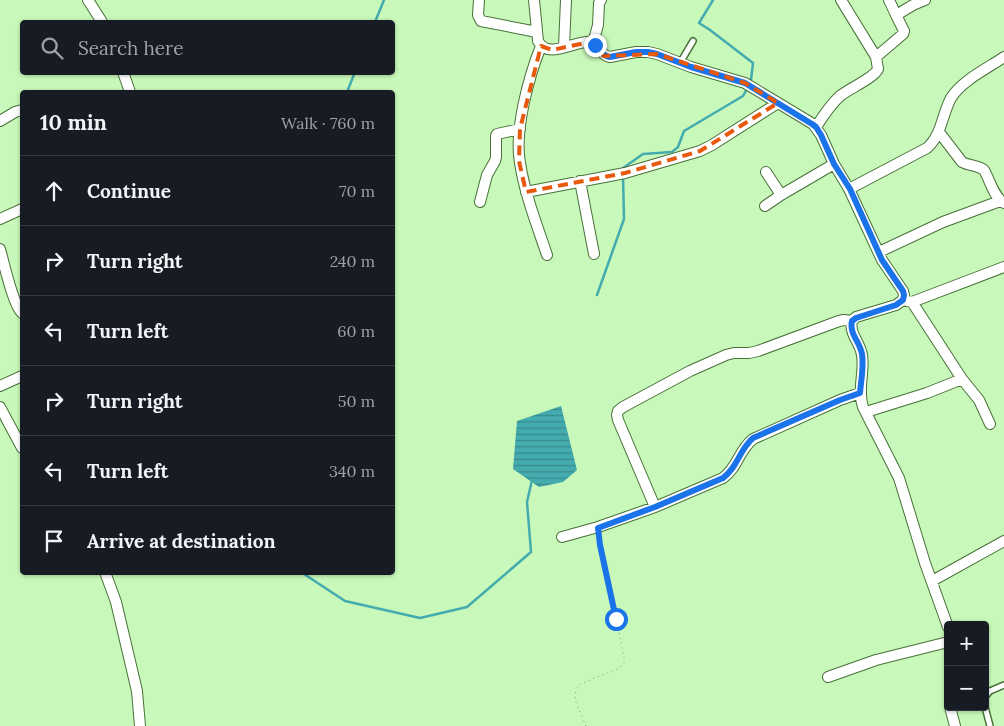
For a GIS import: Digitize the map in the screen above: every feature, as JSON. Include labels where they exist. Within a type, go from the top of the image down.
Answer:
[{"type":"street","points":[[88,0],[101,20]]},
{"type":"street","points":[[479,0],[478,15],[481,21],[537,32]]},
{"type":"street","points":[[534,0],[538,41],[545,48],[552,50],[586,42],[593,43],[603,54],[610,57],[636,52],[657,54],[749,85],[816,127],[834,164],[850,189],[882,260],[962,379],[979,400],[990,424]]},
{"type":"street","points":[[564,47],[566,0]]},
{"type":"street","points":[[593,43],[598,25],[599,3],[601,0]]},
{"type":"street","points":[[816,127],[824,114],[840,96],[877,72],[876,57],[841,0]]},
{"type":"street","points":[[876,57],[903,34],[904,31],[889,0]]},
{"type":"street","points":[[897,18],[902,10],[925,0]]},
{"type":"street","points":[[541,46],[531,76],[520,129],[519,161],[526,192],[547,255]]},
{"type":"street","points":[[850,189],[932,144],[951,99],[958,89],[1004,57]]},
{"type":"street","points":[[124,75],[129,90]]},
{"type":"street","points":[[526,192],[622,173],[700,151],[778,103]]},
{"type":"street","points":[[0,121],[20,111]]},
{"type":"street","points":[[480,202],[487,175],[496,157],[497,134],[520,129]]},
{"type":"street","points":[[879,252],[943,222],[1002,202],[984,170],[962,162],[938,132]]},
{"type":"street","points":[[765,206],[834,164]]},
{"type":"street","points":[[766,172],[781,195]]},
{"type":"street","points":[[580,181],[594,254]]},
{"type":"street","points":[[0,219],[20,210]]},
{"type":"street","points":[[0,248],[20,312]]},
{"type":"street","points":[[655,507],[618,420],[618,411],[623,407],[654,389],[726,355],[753,352],[839,321],[852,321],[1004,267]]},
{"type":"street","points":[[852,321],[851,330],[860,347],[862,357],[861,400],[899,478],[946,621]]},
{"type":"street","points":[[0,386],[20,377]]},
{"type":"street","points":[[866,412],[928,393],[962,379]]},
{"type":"street","points":[[562,537],[598,528],[655,507],[723,478],[730,473],[746,444],[753,438],[860,393]]},
{"type":"street","points":[[0,407],[20,444]]},
{"type":"street","points":[[932,581],[1004,541]]},
{"type":"street","points":[[106,575],[116,602],[137,691],[140,726]]},
{"type":"street","points":[[828,677],[876,660],[944,643]]},
{"type":"street","points":[[951,711],[956,726]]},
{"type":"lane","points":[[680,63],[693,41]]},
{"type":"lane","points":[[989,692],[1004,685]]},
{"type":"lane","points":[[986,711],[990,726]]},
{"type":"path","points":[[586,726],[574,696],[576,690],[580,684],[620,668],[624,664],[598,528]]},
{"type":"highlighted area","points":[[590,42],[604,56],[657,54],[745,83],[778,103],[700,151],[625,173],[526,192],[519,161],[520,129],[541,46],[552,50]]},
{"type":"water","points":[[561,406],[577,470],[563,482],[539,487],[513,469],[517,421]]},
{"type":"waterway","points":[[376,20],[384,0]]},
{"type":"waterway","points":[[713,0],[699,23],[753,63],[750,82]]},
{"type":"waterway","points":[[348,90],[354,75]]},
{"type":"waterway","points":[[623,170],[623,168],[643,154],[672,152],[678,147],[684,131],[743,96],[748,87]]},
{"type":"waterway","points":[[597,295],[624,219],[623,176]]},
{"type":"waterway","points":[[306,575],[345,601],[420,618],[467,607],[531,552],[527,502],[532,480]]},
{"type":"route","points":[[595,45],[606,56],[648,52],[745,83],[816,127],[834,164],[850,189],[882,260],[904,295],[903,300],[896,305],[852,321],[851,330],[862,352],[860,393],[753,438],[746,444],[730,473],[723,478],[655,507],[598,528],[616,619]]}]
